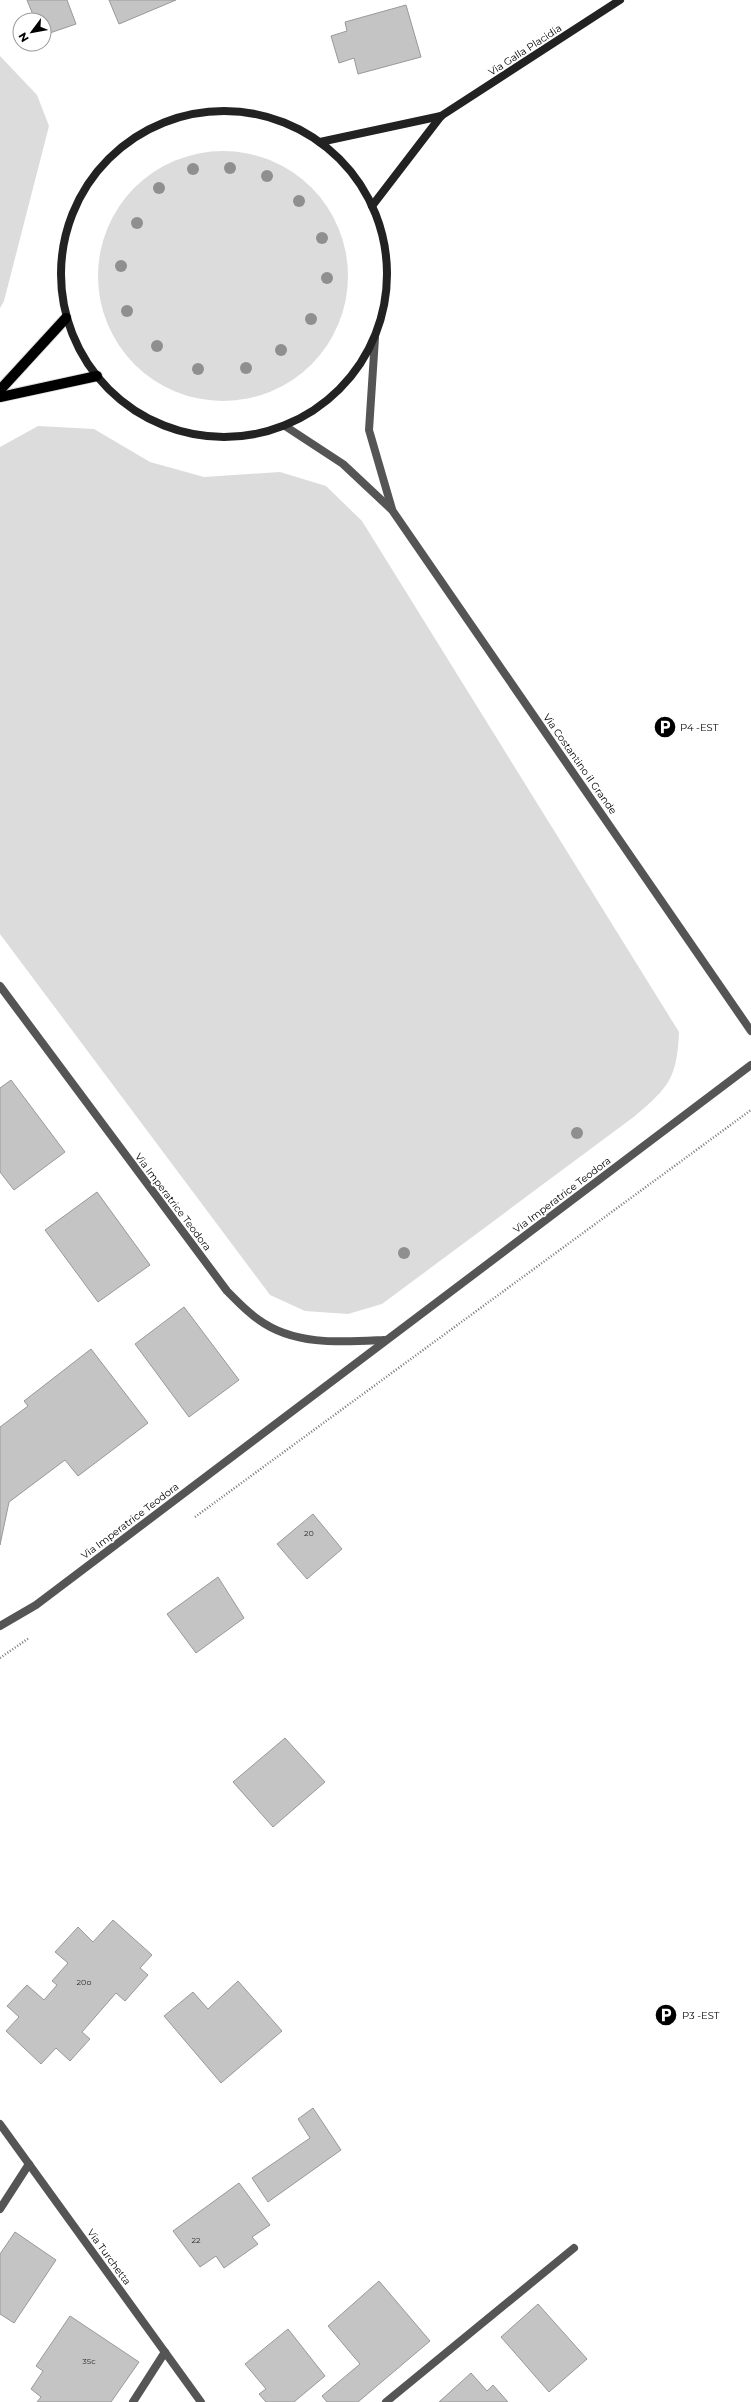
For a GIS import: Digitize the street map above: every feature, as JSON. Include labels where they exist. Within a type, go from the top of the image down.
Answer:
[{"type":"main road","name":"Via Galla Placidia","points":[[372,206],[441,116],[620,0]]},
{"type":"main road","points":[[226,110],[276,119],[320,142],[350,170],[372,206],[385,249],[387,294],[375,338],[353,375],[322,405],[285,426],[235,438],[182,433],[135,411],[97,376],[79,349],[66,318],[61,267],[70,218],[94,174],[131,139],[176,118],[226,110]]},
{"type":"main road","name":"Via Galla Placidia","points":[[320,142],[441,116]]},
{"type":"main road","points":[[0,390],[66,318]]},
{"type":"main road","points":[[0,397],[97,376]]},
{"type":"street","name":"Via Costantino il Grande","points":[[375,338],[369,430],[392,510]]},
{"type":"street","name":"Via Costantino il Grande","points":[[285,426],[343,464],[392,510],[751,1031]]},
{"type":"street","name":"Via Imperatrice Teodora","points":[[0,986],[227,1291],[259,1321],[288,1334],[325,1343],[384,1340]]},
{"type":"street","name":"Via Imperatrice Teodora","points":[[0,1626],[36,1605],[384,1340],[751,1065]]},
{"type":"street","name":"Via Turchetta","points":[[0,2124],[201,2402]]},
{"type":"street","points":[[0,2209],[29,2164]]},
{"type":"street","points":[[386,2402],[574,2248]]},
{"type":"street","points":[[133,2402],[165,2352]]},
{"type":"path","points":[[191,1520],[751,1110]]},
{"type":"path","points":[[0,1658],[36,1633]]},
{"type":"shaded area","points":[[0,56],[37,95],[49,126],[4,301],[0,308]]},
{"type":"shaded area","points":[[223,151],[247,154],[271,161],[292,172],[311,188],[327,207],[338,228],[345,252],[348,276],[345,300],[338,324],[327,345],[311,364],[292,380],[271,391],[247,398],[223,401],[199,398],[175,391],[154,380],[135,364],[119,345],[108,324],[101,300],[98,276],[101,252],[108,228],[119,207],[135,188],[154,172],[175,161],[199,154]]},
{"type":"shaded area","points":[[38,426],[94,429],[150,462],[204,477],[280,472],[326,486],[362,521],[679,1032],[678,1048],[673,1071],[663,1089],[647,1106],[382,1304],[348,1314],[305,1311],[270,1295],[0,934],[0,447]]},
{"type":"building","points":[[27,0],[67,0],[76,24],[52,32],[52,12],[32,12]]},
{"type":"building","points":[[109,0],[176,0],[119,24]]},
{"type":"building","points":[[406,5],[421,57],[358,74],[354,58],[339,63],[331,36],[347,31],[345,22]]},
{"type":"building","points":[[11,1080],[65,1152],[14,1190],[0,1172],[0,1088]]},
{"type":"building","points":[[97,1192],[150,1265],[98,1302],[45,1230]]},
{"type":"building","points":[[184,1307],[239,1380],[189,1417],[135,1344]]},
{"type":"building","points":[[91,1349],[148,1423],[78,1476],[65,1460],[9,1502],[0,1545],[0,1427],[28,1406],[24,1401]]},
{"type":"building","points":[[313,1514],[342,1549],[307,1579],[277,1544]]},
{"type":"building","points":[[218,1577],[244,1618],[196,1653],[167,1614]]},
{"type":"building","points":[[285,1738],[325,1782],[273,1827],[233,1782]]},
{"type":"building","points":[[113,1920],[152,1955],[140,1968],[148,1975],[125,2001],[116,1993],[82,2032],[90,2039],[70,2061],[56,2048],[41,2064],[6,2031],[19,2017],[7,2006],[27,1985],[44,2000],[57,1985],[52,1981],[68,1963],[55,1952],[78,1927],[93,1942]]},
{"type":"building","points":[[238,1981],[282,2031],[221,2083],[164,2016],[193,1992],[208,2009]]},
{"type":"building","points":[[313,2108],[341,2150],[268,2202],[252,2178],[310,2138],[298,2119]]},
{"type":"building","points":[[239,2183],[270,2225],[252,2237],[258,2244],[224,2268],[216,2256],[200,2267],[173,2231]]},
{"type":"building","points":[[15,2232],[56,2260],[14,2323],[0,2314],[0,2254]]},
{"type":"building","points":[[379,2281],[430,2341],[358,2402],[327,2402],[322,2396],[360,2364],[328,2326]]},
{"type":"building","points":[[538,2304],[587,2359],[549,2392],[501,2337]]},
{"type":"building","points":[[70,2316],[139,2362],[111,2402],[37,2402],[41,2397],[31,2389],[43,2371],[36,2366]]},
{"type":"building","points":[[288,2329],[325,2376],[294,2402],[266,2402],[259,2394],[266,2389],[245,2364]]},
{"type":"building","points":[[471,2373],[487,2391],[493,2385],[508,2402],[439,2402]]},
{"type":"place","name":"P4 -EST","points":[[665,727]]},
{"type":"place","name":"P3 -EST","points":[[666,2015]]}]
